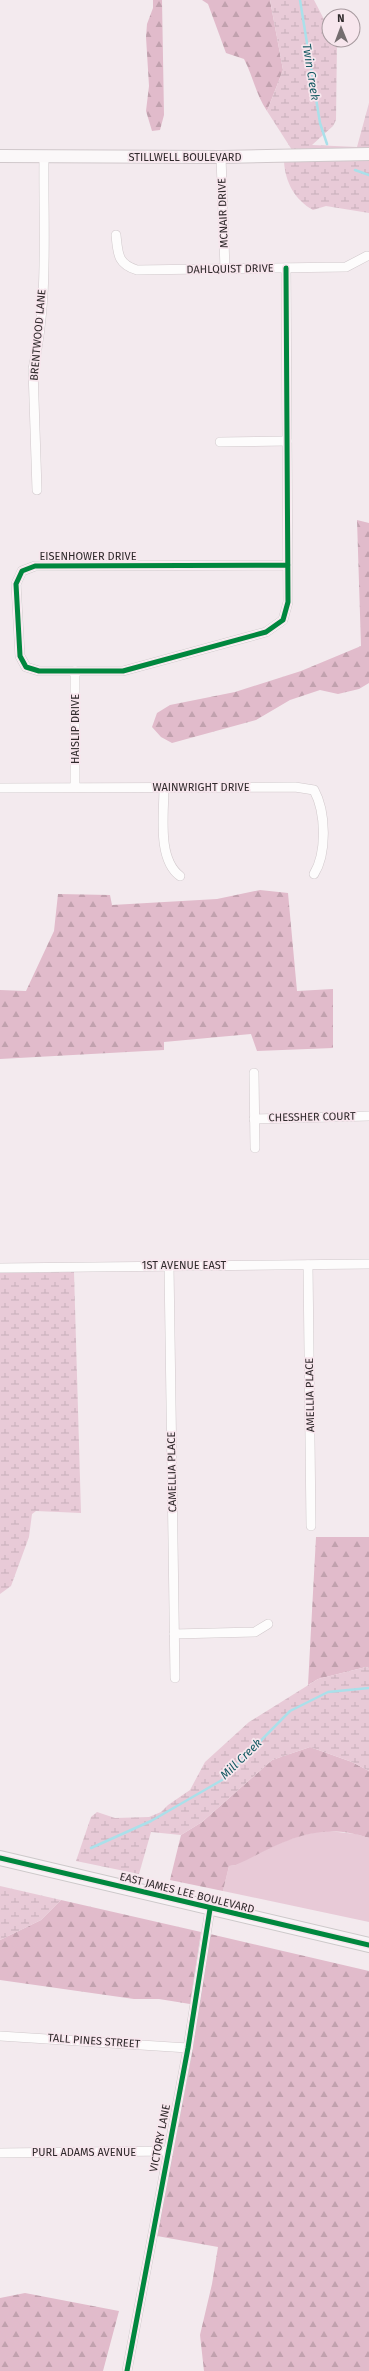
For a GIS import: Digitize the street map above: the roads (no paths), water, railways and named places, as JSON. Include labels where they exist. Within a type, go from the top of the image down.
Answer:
[{"type":"main road","name":"EAST JAMES LEE BOULEVARD","points":[[0,1858],[369,1946]]},
{"type":"street","name":"STILLWELL BOULEVARD","points":[[0,156],[221,157],[369,154]]},
{"type":"street","name":"BRENTWOOD LANE","points":[[37,490],[33,369],[37,350],[43,295],[44,156]]},
{"type":"street","name":"MCNAIR DRIVE","points":[[221,157],[225,269]]},
{"type":"street","name":"DAHLQUIST DRIVE","points":[[116,235],[119,257],[127,266],[137,270],[346,267],[367,256]]},
{"type":"street","name":"EISENHOWER DRIVE","points":[[286,268],[286,441],[288,565],[288,602],[282,620],[266,632],[123,671],[38,671],[26,667],[20,656],[16,584],[22,571],[35,566],[288,565]]},
{"type":"street","points":[[220,442],[286,441]]},
{"type":"street","name":"HAISLIP DRIVE","points":[[75,671],[75,786]]},
{"type":"street","name":"WAINWRIGHT DRIVE","points":[[0,788],[75,786],[164,788],[295,787],[314,790],[320,802],[323,852],[320,865],[314,874]]},
{"type":"street","points":[[164,788],[165,854],[171,870],[180,876]]},
{"type":"street","name":"CHESSHER COURT","points":[[254,1073],[254,1148]]},
{"type":"street","name":"CHESSHER COURT","points":[[254,1118],[369,1116]]},
{"type":"street","name":"1ST AVENUE EAST","points":[[0,1268],[369,1264]]},
{"type":"street","name":"AMELLIA PLACE","points":[[308,1265],[311,1526]]},
{"type":"street","name":"CAMELLIA PLACE","points":[[169,1266],[175,1678]]},
{"type":"street","points":[[174,1634],[254,1632],[268,1624]]},
{"type":"street","name":"VICTORY LANE","points":[[127,2371],[188,2048],[210,1909]]},
{"type":"street","name":"TALL PINES STREET","points":[[0,2036],[188,2048]]},
{"type":"street","name":"PURL ADAMS AVENUE","points":[[0,2153],[168,2151]]},
{"type":"waterway","name":"Twin Creek","points":[[300,0],[320,123],[327,144]]},
{"type":"waterway","name":"Twin Creek","points":[[355,170],[369,175]]},
{"type":"waterway","name":"Mill Creek","points":[[91,1848],[151,1821],[222,1780],[290,1711],[328,1692],[369,1688]]}]
